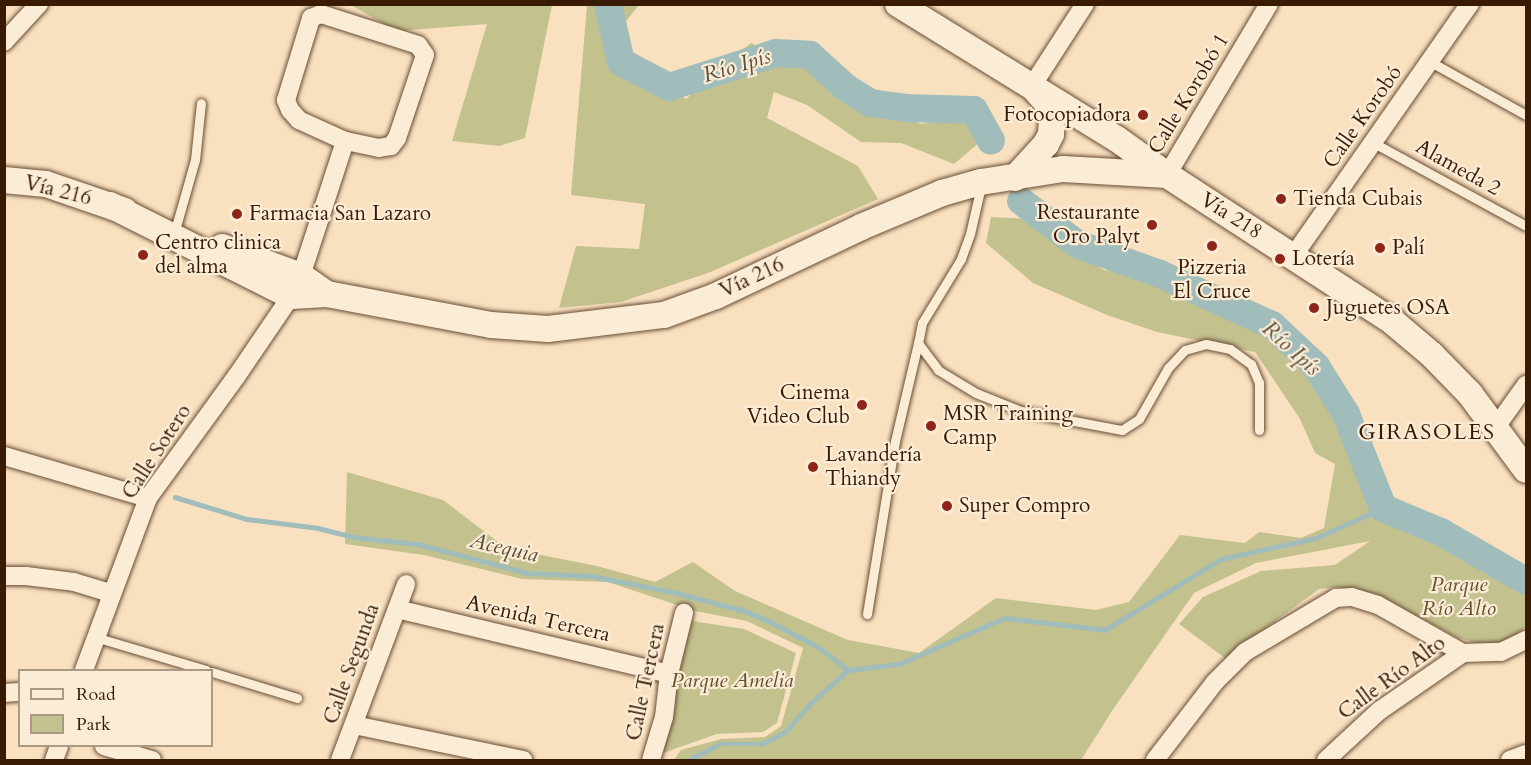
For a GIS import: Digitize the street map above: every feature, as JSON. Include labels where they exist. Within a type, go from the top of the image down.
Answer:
[{"type":"main road","name":"Vía 218","points":[[900,5],[1117,139],[1167,175],[1294,255],[1393,322],[1432,355],[1470,394],[1527,470]]},
{"type":"main road","points":[[1015,178],[1046,144],[1051,134],[1052,120],[1047,103],[1032,86]]},
{"type":"main road","name":"Vía 216","points":[[110,205],[248,275],[266,289],[292,294],[327,294],[491,325],[548,329],[664,315],[716,296],[861,227],[932,197],[981,182],[1063,169],[1167,175]]},
{"type":"main road","name":"Vía 216","points":[[4,180],[46,184],[175,230],[292,294]]},
{"type":"street","points":[[4,42],[39,4]]},
{"type":"street","points":[[1032,86],[1085,4]]},
{"type":"street","name":"Calle Korobó 1","points":[[1167,175],[1269,4]]},
{"type":"street","name":"Calle Korobó","points":[[1294,255],[1470,4]]},
{"type":"street","points":[[321,15],[418,45],[425,55],[397,138],[391,146],[379,148],[345,141],[299,120],[290,110],[286,100],[311,18],[321,15]]},
{"type":"street","name":"Calle Sotero","points":[[84,669],[148,498],[292,294],[345,141]]},
{"type":"street","points":[[1496,427],[1527,386]]},
{"type":"street","points":[[4,456],[148,498]]},
{"type":"street","points":[[4,576],[26,576],[74,582],[111,593]]},
{"type":"street","name":"Calle Segunda","points":[[340,760],[406,584]]},
{"type":"street","points":[[1155,760],[1215,682],[1245,652],[1336,598],[1352,597],[1378,605],[1463,653]]},
{"type":"street","name":"Avenida Tercera","points":[[397,609],[669,674]]},
{"type":"street","name":"Calle Tercera","points":[[651,760],[664,717],[669,674],[684,613]]},
{"type":"street","name":"Calle Río Alto","points":[[1326,760],[1379,711],[1463,653],[1502,652],[1527,640]]},
{"type":"street","points":[[354,725],[523,760]]},
{"type":"street","points":[[107,747],[152,760]]},
{"type":"street","points":[[1510,760],[1527,754]]},
{"type":"lane","points":[[1429,61],[1527,115]]},
{"type":"lane","points":[[175,230],[195,160],[201,103]]},
{"type":"lane","name":"Alameda 2","points":[[1372,142],[1527,226]]},
{"type":"lane","points":[[867,614],[894,441],[922,323],[961,259],[970,234],[981,182]]},
{"type":"lane","points":[[918,343],[938,370],[976,393],[1021,411],[1122,430],[1139,419],[1168,368],[1185,350],[1206,344],[1230,349],[1251,364],[1259,383],[1259,430]]},
{"type":"lane","points":[[95,637],[203,669]]},
{"type":"lane","points":[[213,672],[297,698]]},
{"type":"green space","points":[[351,5],[552,5],[525,138],[499,146],[452,141],[487,24],[396,31]]},
{"type":"green space","points":[[587,5],[639,5],[619,30],[638,65],[686,99],[726,62],[751,43],[845,87],[871,103],[921,124],[967,116],[980,142],[954,164],[901,143],[861,142],[807,105],[774,92],[767,118],[858,166],[878,199],[708,273],[621,302],[559,308],[576,246],[639,249],[645,204],[571,195]]},
{"type":"green space","name":"Parque Río Alto","points":[[991,217],[1029,219],[1057,242],[1104,270],[1160,274],[1272,325],[1316,366],[1346,414],[1360,463],[1393,506],[1432,520],[1526,578],[1526,627],[1503,644],[1480,644],[1458,638],[1379,596],[1338,587],[1319,589],[1225,658],[1179,624],[1203,597],[1261,571],[1335,565],[1370,541],[1256,563],[1194,593],[1081,760],[674,760],[681,750],[721,739],[765,737],[781,726],[803,648],[747,621],[695,611],[608,582],[522,579],[424,555],[345,544],[347,472],[443,500],[506,548],[597,566],[655,582],[693,562],[735,591],[848,640],[919,653],[996,598],[1096,610],[1129,602],[1180,535],[1245,543],[1259,532],[1301,538],[1324,528],[1335,464],[1315,453],[1300,419],[1255,352],[1157,332],[1107,315],[1033,283],[986,243]]},
{"type":"green space","name":"Parque Amelia","points":[[692,621],[744,629],[796,653],[777,723],[763,732],[717,734],[663,753],[676,677]]},
{"type":"waterway","name":"Río Ipís","points":[[608,4],[621,62],[669,87],[776,53],[810,55],[845,87],[871,103],[906,108],[974,110],[991,141]]},
{"type":"waterway","name":"Río Ipís","points":[[1021,201],[1077,244],[1160,274],[1272,325],[1316,366],[1346,414],[1383,508],[1441,532],[1526,581]]},
{"type":"waterway","name":"Acequia","points":[[175,497],[247,519],[318,528],[353,537],[418,544],[528,573],[592,576],[677,593],[745,611],[771,622],[820,648],[848,670]]},
{"type":"waterway","points":[[689,760],[719,744],[761,744],[784,733],[811,703],[848,670],[899,664],[1005,618],[1105,630],[1221,559],[1316,538],[1383,508]]},
{"type":"place","name":"Fotocopiadora","points":[[1143,115]]},
{"type":"place","name":"Tienda Cubais","points":[[1281,199]]},
{"type":"place","name":"Farmacia San Lazaro","points":[[237,214]]},
{"type":"place","name":"Restaurante Oro Palyt","points":[[1152,225]]},
{"type":"place","name":"Pizzeria El Cruce","points":[[1212,246]]},
{"type":"place","name":"Palí","points":[[1380,248]]},
{"type":"place","name":"Centro clinica del alma","points":[[143,255]]},
{"type":"place","name":"Lotería","points":[[1280,259]]},
{"type":"place","name":"Juguetes OSA","points":[[1314,308]]},
{"type":"place","name":"Cinema Video Club","points":[[862,405]]},
{"type":"place","name":"MSR Training Camp","points":[[931,426]]},
{"type":"place","name":"Lavandería Thiandy","points":[[813,467]]},
{"type":"place","name":"Super Compro","points":[[947,506]]},
{"type":"district","name":"GIRASOLES","points":[[1427,433]]}]
